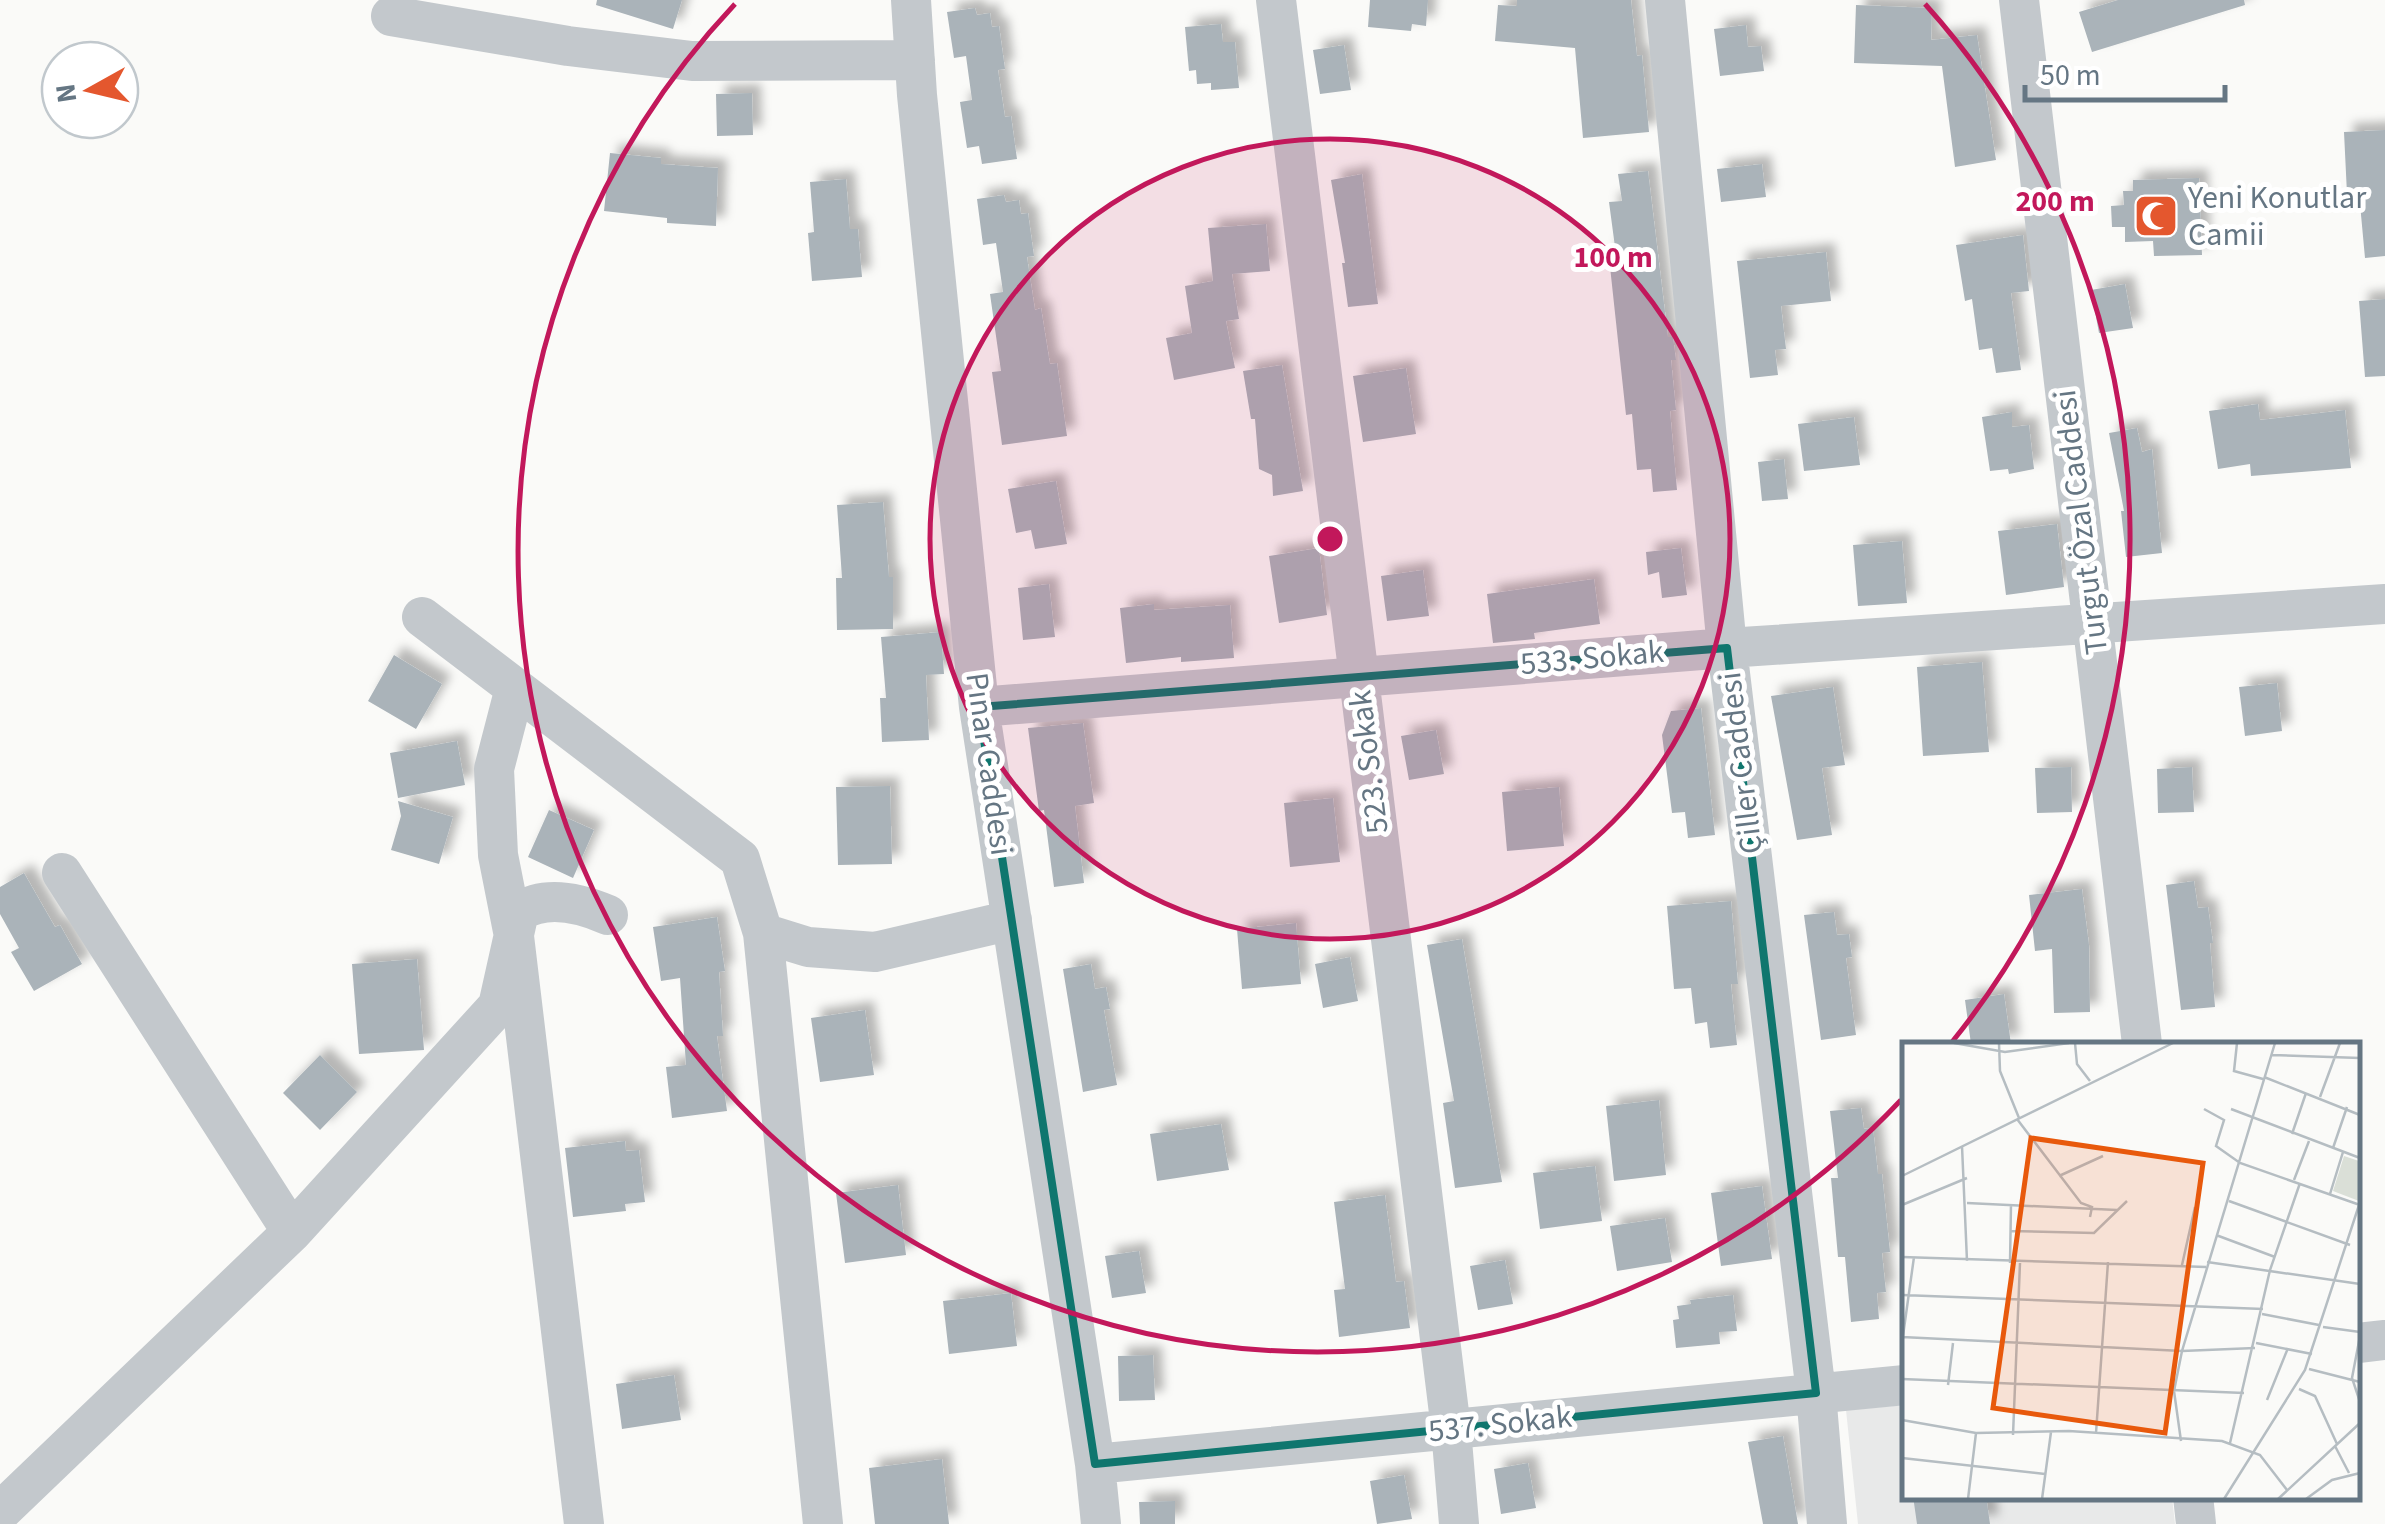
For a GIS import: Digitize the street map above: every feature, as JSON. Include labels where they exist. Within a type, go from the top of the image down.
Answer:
[{"type":"street","name":"Pınar Caddesi","points":[[911,0],[979,707],[1096,1464],[1100,1524]]},
{"type":"street","name":"523. Sokak","points":[[1276,0],[1451,1429],[1459,1524]]},
{"type":"street","name":"Çiller Caddesi","points":[[1665,0],[1727,648],[1816,1393],[1827,1524]]},
{"type":"street","name":"Turgut Özal Caddesi","points":[[2019,0],[2142,1042]]},
{"type":"street","points":[[391,16],[568,46],[692,60],[915,60]]},
{"type":"street","name":"533. Sokak","points":[[979,707],[1727,648],[2385,604]]},
{"type":"street","points":[[422,617],[740,859],[763,933],[823,1524]]},
{"type":"street","points":[[515,688],[494,769],[498,855],[514,936],[584,1524]]},
{"type":"street","points":[[62,874],[292,1232]]},
{"type":"street","points":[[0,1512],[292,1232],[498,1006],[519,912],[534,902],[584,904],[608,915]]},
{"type":"street","points":[[763,933],[808,946],[874,952],[1012,920]]},
{"type":"street","points":[[2360,1343],[2385,1340]]},
{"type":"street","name":"537. Sokak","points":[[1096,1464],[1902,1385]]},
{"type":"street","points":[[2193,1499],[2196,1524]]},
{"type":"highlighted area","points":[[1727,648],[1816,1393],[1095,1464],[979,707]]},
{"type":"shaded area","points":[[1902,1405],[1902,1499],[2172,1499],[2175,1524],[1858,1524],[1846,1410]]},
{"type":"building","points":[[597,0],[682,0],[673,29],[596,5]]},
{"type":"building","points":[[1370,0],[1428,0],[1426,26],[1412,24],[1411,31],[1368,27]]},
{"type":"building","points":[[1517,0],[1631,0],[1637,56],[1642,55],[1649,132],[1583,138],[1575,48],[1495,41],[1498,5],[1517,6]]},
{"type":"building","points":[[2118,0],[2244,0],[2245,5],[2092,52],[2079,12]]},
{"type":"building","points":[[1856,5],[1932,8],[1931,40],[1977,35],[1996,160],[1955,167],[1942,66],[1854,63]]},
{"type":"building","points":[[975,8],[977,15],[990,13],[992,27],[999,26],[1005,69],[998,70],[1005,117],[1011,116],[1017,159],[982,164],[979,146],[967,148],[960,102],[972,100],[966,56],[954,58],[947,12]]},
{"type":"building","points":[[1221,24],[1223,42],[1235,42],[1239,88],[1211,90],[1211,83],[1197,84],[1196,70],[1189,71],[1185,27]]},
{"type":"building","points":[[1746,25],[1748,47],[1761,46],[1764,71],[1720,76],[1714,29]]},
{"type":"building","points":[[1344,45],[1351,90],[1320,94],[1313,50]]},
{"type":"building","points":[[752,93],[753,135],[717,136],[716,94]]},
{"type":"building","points":[[2385,130],[2385,256],[2365,258],[2359,193],[2347,194],[2344,132]]},
{"type":"building","points":[[610,153],[661,158],[661,164],[718,168],[716,226],[667,223],[667,218],[604,211]]},
{"type":"building","points":[[1762,164],[1766,197],[1721,202],[1717,169]]},
{"type":"building","points":[[1648,171],[1668,337],[1673,337],[1676,360],[1671,360],[1676,410],[1670,411],[1677,490],[1653,492],[1651,469],[1637,470],[1632,414],[1626,415],[1608,248],[1615,247],[1609,202],[1622,201],[1618,174]]},
{"type":"building","points":[[1362,174],[1378,304],[1348,307],[1331,180]]},
{"type":"building","name":"Yeni Konutlar Camii","points":[[2199,178],[2202,255],[2154,256],[2153,241],[2125,242],[2125,227],[2112,227],[2111,206],[2124,205],[2123,191],[2133,191],[2133,180]]},
{"type":"building","points":[[846,179],[850,229],[858,229],[862,277],[812,281],[808,233],[814,232],[810,182]]},
{"type":"building","points":[[1004,195],[1006,202],[1019,200],[1021,214],[1028,213],[1034,256],[1027,257],[1035,310],[1041,308],[1050,364],[1057,363],[1067,436],[1002,445],[992,372],[1001,371],[990,294],[1003,292],[996,243],[983,245],[977,199]]},
{"type":"building","points":[[1266,224],[1270,271],[1232,274],[1239,319],[1226,321],[1235,368],[1174,380],[1166,338],[1192,333],[1185,286],[1213,281],[1208,228]]},
{"type":"building","points":[[2023,235],[2029,291],[2011,293],[2021,370],[1996,373],[1992,348],[1979,350],[1972,299],[1965,301],[1956,245]]},
{"type":"building","points":[[1826,252],[1831,301],[1781,306],[1786,349],[1775,350],[1778,375],[1750,378],[1737,261]]},
{"type":"building","points":[[2125,284],[2133,328],[2099,333],[2091,290]]},
{"type":"building","points":[[2385,299],[2385,376],[2365,377],[2359,301]]},
{"type":"building","points":[[1282,365],[1303,491],[1273,496],[1272,475],[1259,469],[1255,419],[1251,419],[1243,371]]},
{"type":"building","points":[[1406,368],[1416,434],[1363,442],[1353,376]]},
{"type":"building","points":[[2258,404],[2260,420],[2345,410],[2351,468],[2251,476],[2250,464],[2218,469],[2209,411]]},
{"type":"building","points":[[2012,412],[2012,427],[2029,425],[2034,469],[2009,474],[2008,469],[1990,471],[1982,417]]},
{"type":"building","points":[[1854,417],[1860,465],[1804,471],[1798,424]]},
{"type":"building","points":[[2137,428],[2142,452],[2152,449],[2162,553],[2126,557],[2124,511],[2109,433]]},
{"type":"building","points":[[1784,459],[1788,499],[1762,501],[1758,462]]},
{"type":"building","points":[[1056,481],[1067,544],[1035,549],[1031,530],[1016,533],[1008,489]]},
{"type":"building","points":[[883,502],[889,577],[893,577],[893,629],[837,630],[836,578],[842,578],[837,505]]},
{"type":"building","points":[[2057,524],[2064,587],[2006,595],[1998,531]]},
{"type":"building","points":[[1902,541],[1907,603],[1858,606],[1853,545]]},
{"type":"building","points":[[1319,548],[1327,615],[1279,623],[1269,556]]},
{"type":"building","points":[[1681,548],[1687,595],[1662,598],[1659,572],[1648,575],[1646,552]]},
{"type":"building","points":[[1423,570],[1429,616],[1387,621],[1381,576]]},
{"type":"building","points":[[1594,579],[1600,624],[1534,633],[1535,639],[1493,643],[1487,594]]},
{"type":"building","points":[[1049,584],[1055,637],[1023,640],[1018,588]]},
{"type":"building","points":[[1154,604],[1154,610],[1230,605],[1234,658],[1181,662],[1181,657],[1126,663],[1120,608]]},
{"type":"building","points":[[941,632],[944,674],[926,675],[929,740],[882,742],[880,698],[886,698],[881,637]]},
{"type":"building","points":[[394,655],[442,684],[416,729],[368,701]]},
{"type":"building","points":[[1982,662],[1989,752],[1923,756],[1917,667]]},
{"type":"building","points":[[2277,683],[2282,731],[2245,736],[2239,687]]},
{"type":"building","points":[[1833,687],[1845,765],[1822,768],[1832,835],[1797,840],[1771,696]]},
{"type":"building","points":[[1701,708],[1715,835],[1688,838],[1685,812],[1672,813],[1662,735],[1671,711]]},
{"type":"building","points":[[1083,723],[1094,803],[1075,806],[1084,883],[1054,887],[1028,728]]},
{"type":"building","points":[[1436,730],[1444,774],[1409,780],[1401,736]]},
{"type":"building","points":[[457,741],[465,785],[398,798],[390,753]]},
{"type":"building","points":[[2071,767],[2072,812],[2037,813],[2035,768]]},
{"type":"building","points":[[2192,767],[2194,812],[2158,813],[2157,769]]},
{"type":"building","points":[[890,786],[892,864],[838,865],[836,787]]},
{"type":"building","points":[[1559,787],[1564,846],[1507,851],[1502,792]]},
{"type":"building","points":[[1333,798],[1340,862],[1290,867],[1284,803]]},
{"type":"building","points":[[398,801],[453,817],[439,864],[391,850],[401,816]]},
{"type":"building","points":[[549,810],[594,830],[573,878],[528,857]]},
{"type":"building","points":[[24,873],[82,964],[34,991],[11,952],[19,948],[0,914],[0,887]]},
{"type":"building","points":[[2194,881],[2198,908],[2208,907],[2215,1007],[2181,1010],[2166,885]]},
{"type":"building","points":[[2082,889],[2089,945],[2090,1012],[2054,1013],[2052,949],[2035,951],[2029,895]]},
{"type":"building","points":[[1731,901],[1738,984],[1731,984],[1737,1045],[1710,1048],[1707,1022],[1695,1024],[1691,988],[1674,989],[1667,906]]},
{"type":"building","points":[[1834,912],[1837,935],[1849,934],[1852,957],[1846,958],[1856,1035],[1821,1040],[1804,915]]},
{"type":"building","points":[[717,917],[725,971],[719,972],[723,1036],[717,1036],[727,1111],[672,1118],[666,1067],[686,1065],[680,978],[661,981],[653,927]]},
{"type":"building","points":[[1296,923],[1301,984],[1242,989],[1237,929]]},
{"type":"building","points":[[1462,939],[1502,1182],[1455,1188],[1443,1103],[1454,1101],[1427,945]]},
{"type":"building","points":[[1350,957],[1358,1001],[1323,1008],[1315,964]]},
{"type":"building","points":[[417,959],[424,1050],[359,1054],[352,964]]},
{"type":"building","points":[[1091,964],[1095,989],[1106,987],[1110,1009],[1104,1010],[1117,1085],[1083,1092],[1063,969]]},
{"type":"building","points":[[2004,994],[2011,1042],[1971,1042],[1965,1000]]},
{"type":"building","points":[[865,1010],[874,1075],[820,1082],[811,1018]]},
{"type":"building","points":[[320,1055],[357,1092],[320,1130],[283,1093]]},
{"type":"building","points":[[1659,1100],[1666,1175],[1614,1181],[1606,1106]]},
{"type":"building","points":[[1861,1108],[1864,1129],[1873,1128],[1890,1252],[1882,1253],[1886,1292],[1877,1293],[1879,1319],[1851,1322],[1845,1257],[1838,1257],[1831,1178],[1838,1178],[1830,1111]]},
{"type":"building","points":[[1221,1124],[1229,1170],[1157,1181],[1150,1134]]},
{"type":"building","points":[[625,1141],[626,1151],[639,1150],[645,1202],[625,1204],[626,1211],[573,1217],[565,1148]]},
{"type":"building","points":[[1595,1166],[1602,1221],[1540,1229],[1533,1173]]},
{"type":"building","points":[[898,1185],[906,1255],[845,1263],[836,1193]]},
{"type":"building","points":[[1762,1186],[1772,1259],[1721,1266],[1711,1193]]},
{"type":"building","points":[[1385,1195],[1396,1282],[1404,1281],[1410,1328],[1339,1337],[1334,1290],[1345,1289],[1334,1202]]},
{"type":"building","points":[[1665,1218],[1672,1262],[1617,1271],[1610,1226]]},
{"type":"building","points":[[1139,1251],[1146,1293],[1112,1298],[1105,1256]]},
{"type":"building","points":[[1505,1260],[1513,1304],[1478,1310],[1470,1266]]},
{"type":"building","points":[[1011,1293],[1017,1346],[949,1354],[943,1301]]},
{"type":"building","points":[[1733,1295],[1737,1331],[1719,1332],[1720,1344],[1676,1348],[1673,1320],[1679,1319],[1677,1306],[1691,1304],[1690,1300]]},
{"type":"building","points":[[1153,1355],[1155,1400],[1119,1401],[1118,1356]]},
{"type":"building","points":[[674,1375],[681,1420],[622,1429],[616,1384]]},
{"type":"building","points":[[1783,1436],[1798,1524],[1763,1524],[1748,1442]]},
{"type":"building","points":[[942,1459],[949,1524],[875,1524],[869,1468]]},
{"type":"building","points":[[1528,1463],[1536,1508],[1501,1514],[1494,1469]]},
{"type":"building","points":[[1404,1475],[1412,1519],[1377,1524],[1370,1481]]},
{"type":"building","points":[[1913,1499],[1986,1499],[1990,1524],[1917,1524]]},
{"type":"building","points":[[1175,1501],[1175,1524],[1140,1524],[1139,1502]]},
{"type":"place","name":"Yeni Konutlar Camii","points":[[2156,216]]}]
